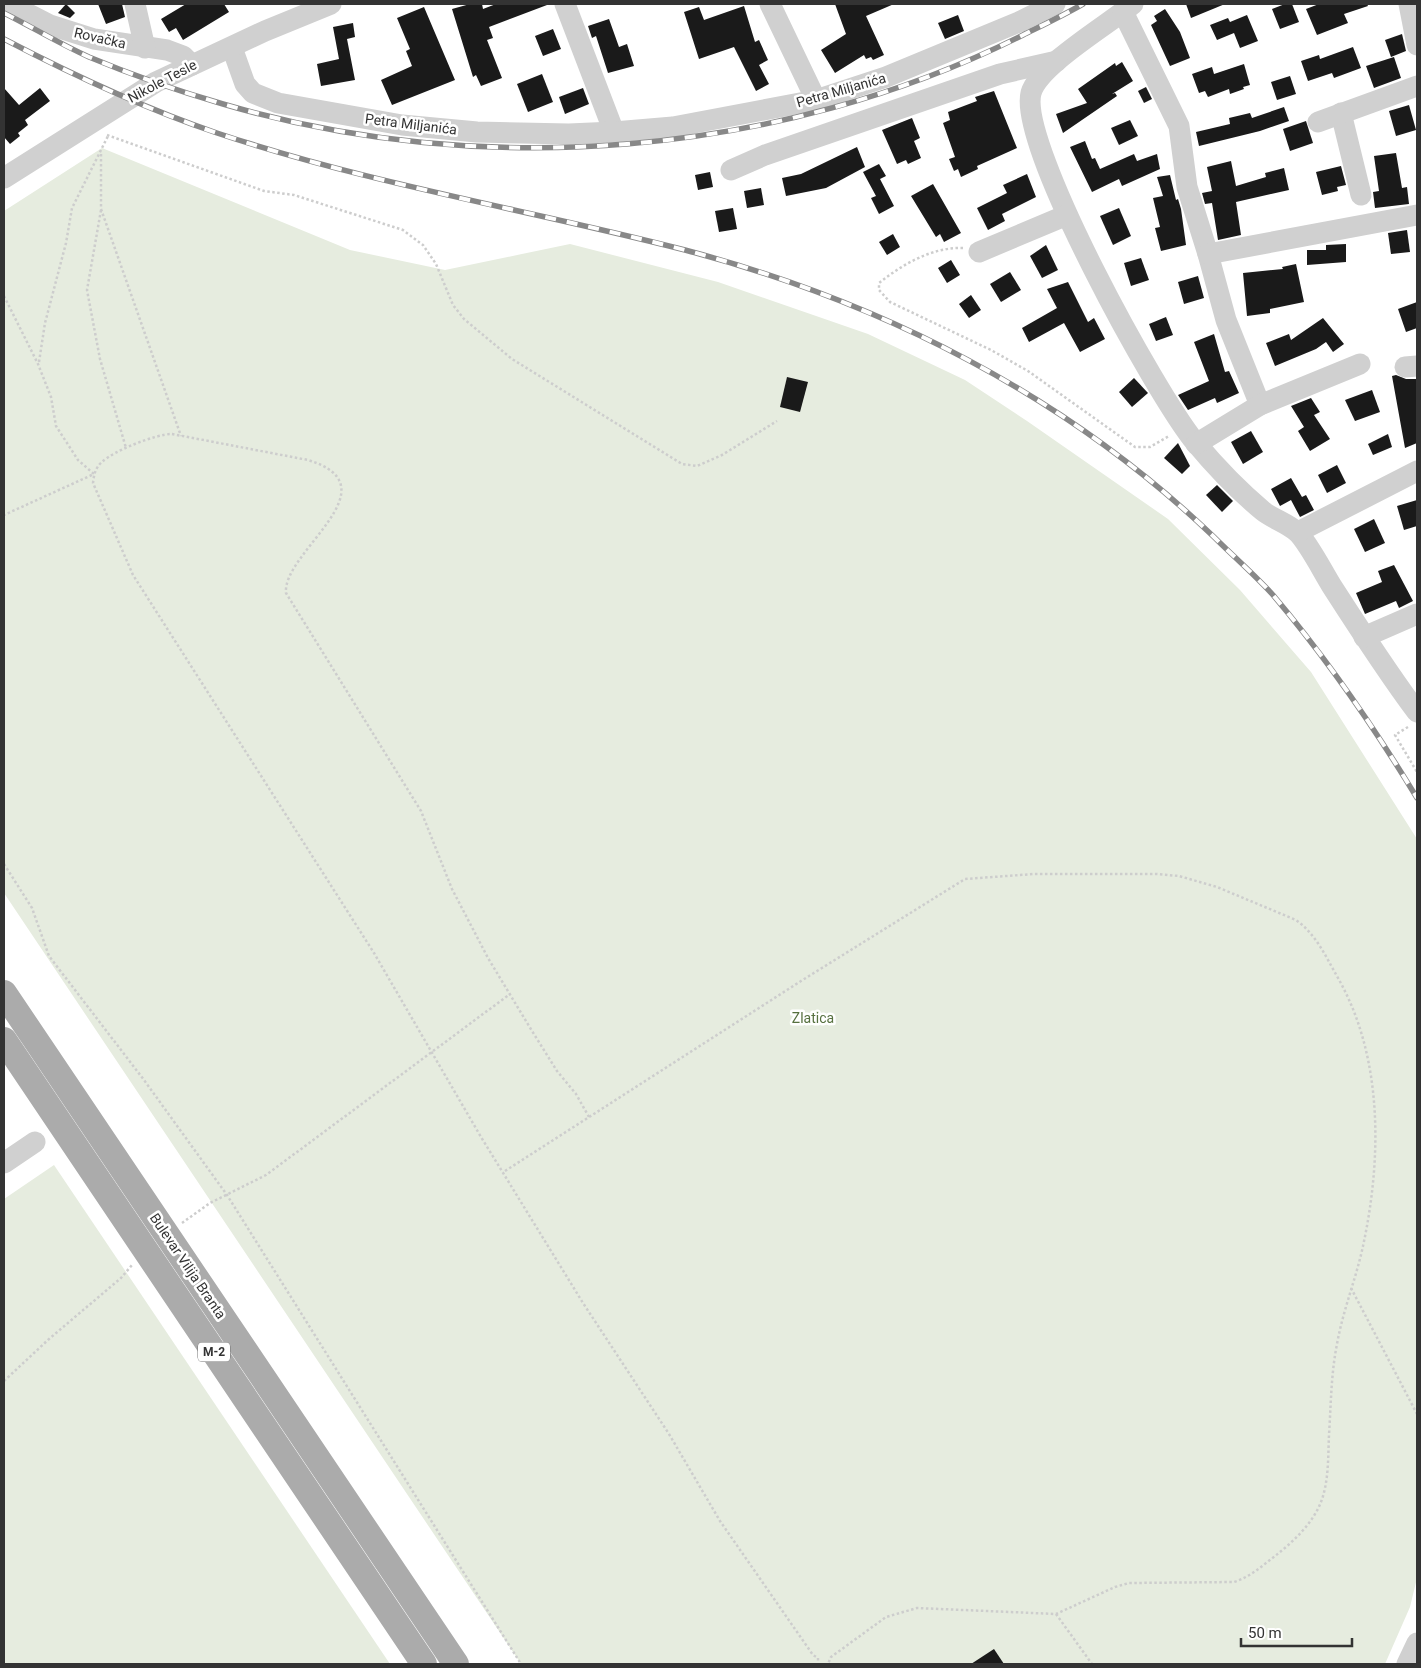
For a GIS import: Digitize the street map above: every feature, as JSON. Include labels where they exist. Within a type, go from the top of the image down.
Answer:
[{"type":"main road","name":"Bulevar Vilija Branta","points":[[4,993],[456,1664]]},
{"type":"main road","name":"Bulevar Vilija Branta","points":[[4,1040],[424,1664]]},
{"type":"street","name":"Rovačka","points":[[9,4],[50,25],[94,38],[177,54],[189,60],[192,65]]},
{"type":"street","points":[[135,4],[145,48]]},
{"type":"street","name":"Nikole Tesle","points":[[4,178],[126,100],[192,65],[331,4]]},
{"type":"street","points":[[565,4],[614,132]]},
{"type":"street","points":[[770,4],[816,100]]},
{"type":"street","name":"Petra Miljanića","points":[[235,56],[245,84],[253,93],[278,103],[402,125],[477,132],[569,134],[614,132],[673,127],[816,100],[886,77],[1016,13],[1055,4]]},
{"type":"street","points":[[1409,4],[1417,45]]},
{"type":"street","points":[[1030,107],[1031,95],[1038,80],[1058,61],[1128,8],[1179,126],[1187,186],[1226,320],[1260,405]]},
{"type":"street","points":[[731,170],[774,152],[1000,74],[1058,61]]},
{"type":"street","points":[[1019,70],[1043,156],[1067,215],[1136,347],[1196,444],[1264,512],[1298,532],[1414,719]]},
{"type":"street","points":[[1318,122],[1417,86]]},
{"type":"street","points":[[1341,114],[1361,195]]},
{"type":"street","points":[[979,252],[1067,215]]},
{"type":"street","points":[[1208,254],[1417,215]]},
{"type":"street","points":[[1196,444],[1260,405],[1360,364]]},
{"type":"street","points":[[1298,532],[1417,471]]},
{"type":"street","points":[[1364,637],[1417,614]]},
{"type":"street","points":[[4,1163],[35,1142]]},
{"type":"street","points":[[1407,1664],[1417,1643]]},
{"type":"path","points":[[104,132],[108,136],[264,191],[294,195],[402,230],[423,245],[436,264],[453,305],[464,319],[512,359],[682,464],[697,466],[722,455],[777,420]]},
{"type":"path","points":[[38,364],[45,323],[66,243],[72,208],[90,169],[101,154],[108,136]]},
{"type":"path","points":[[101,154],[101,209],[87,290],[100,359],[126,449]]},
{"type":"path","points":[[101,209],[181,436]]},
{"type":"path","points":[[979,252],[958,248],[907,262],[879,283],[879,290],[890,302],[991,350],[1028,371],[1135,447],[1150,447],[1184,425]]},
{"type":"path","points":[[4,296],[38,364],[51,398],[56,426],[78,460],[94,474]]},
{"type":"path","points":[[589,1116],[510,994],[452,889],[421,811],[286,593],[287,580],[326,525],[339,502],[341,489],[338,478],[326,468],[308,460],[164,434],[154,436],[101,462],[94,474],[93,483],[133,575],[374,953],[431,1052],[583,1303],[670,1434],[720,1521],[813,1655],[818,1658],[818,1664]]},
{"type":"path","points":[[4,515],[94,474]]},
{"type":"path","points":[[1414,719],[1395,735],[1417,772]]},
{"type":"path","points":[[4,864],[32,908],[49,956],[144,1080],[227,1195],[521,1664]]},
{"type":"path","points":[[504,1171],[965,880],[1034,874],[1157,874],[1194,879],[1276,910],[1306,927],[1342,984],[1356,1015],[1375,1091],[1375,1146],[1367,1225],[1342,1314],[1334,1360],[1324,1493],[1313,1517],[1287,1547],[1243,1579],[1234,1582],[1128,1583],[1056,1614],[917,1608],[886,1617],[832,1657],[828,1664]]},
{"type":"path","points":[[181,1224],[210,1203],[266,1175],[510,994]]},
{"type":"path","points":[[4,1381],[49,1339],[121,1278],[136,1259]]},
{"type":"path","points":[[1350,1288],[1417,1414]]},
{"type":"path","points":[[1056,1614],[1092,1664]]},
{"type":"green space","name":"Zlatica","points":[[102,148],[350,250],[445,270],[570,244],[718,282],[868,334],[965,380],[1168,519],[1240,590],[1311,672],[1417,839],[1417,1578],[1410,1607],[1385,1664],[521,1664],[4,893],[4,211]]},
{"type":"green space","points":[[54,1165],[390,1664],[4,1664],[4,1199]]},
{"type":"building","points":[[66,4],[75,13],[70,18],[58,13]]},
{"type":"building","points":[[98,4],[122,4],[125,17],[106,24]]},
{"type":"building","points":[[186,4],[224,4],[229,12],[183,40],[176,28],[169,32],[161,19]]},
{"type":"building","points":[[470,4],[482,4],[483,9],[496,4],[547,5],[489,27],[493,38],[487,40],[502,78],[481,86],[476,75],[473,77],[452,9]]},
{"type":"building","points":[[835,4],[894,4],[866,16],[884,55],[873,60],[871,57],[866,59],[864,55],[835,73],[821,50],[846,34]]},
{"type":"building","points":[[1186,4],[1225,4],[1191,18]]},
{"type":"building","points":[[1285,4],[1292,4],[1299,22],[1280,29],[1272,9]]},
{"type":"building","points":[[1319,4],[1367,4],[1368,6],[1344,14],[1348,23],[1317,35],[1306,9]]},
{"type":"building","points":[[744,6],[755,42],[759,40],[768,60],[759,65],[769,84],[756,91],[734,47],[699,59],[684,12],[699,7],[704,20]]},
{"type":"building","points":[[424,7],[455,80],[392,105],[381,80],[412,66],[406,51],[410,49],[397,18]]},
{"type":"building","points":[[1165,9],[1180,32],[1190,58],[1170,66],[1151,25],[1157,21],[1154,16]]},
{"type":"building","points":[[958,15],[964,31],[945,39],[938,23]]},
{"type":"building","points":[[1247,15],[1258,41],[1240,48],[1234,33],[1217,40],[1210,25],[1228,18],[1230,22]]},
{"type":"building","points":[[609,19],[619,47],[627,44],[634,66],[608,73],[596,36],[592,38],[588,26]]},
{"type":"building","points":[[353,23],[355,37],[347,39],[355,80],[321,86],[317,64],[339,59],[333,27]]},
{"type":"building","points":[[553,29],[561,49],[543,56],[535,36]]},
{"type":"building","points":[[1402,34],[1406,51],[1391,57],[1385,40]]},
{"type":"building","points":[[1353,47],[1361,68],[1334,78],[1332,73],[1308,81],[1301,61],[1319,55],[1320,59]]},
{"type":"building","points":[[1394,57],[1401,78],[1374,88],[1366,66]]},
{"type":"building","points":[[1122,62],[1133,81],[1112,94],[1115,93],[1117,96],[1063,133],[1056,114],[1087,103],[1078,89],[1115,63],[1116,66]]},
{"type":"building","points":[[1244,64],[1250,85],[1243,87],[1244,89],[1230,94],[1229,89],[1208,97],[1205,91],[1199,93],[1192,74],[1212,67],[1214,74]]},
{"type":"building","points":[[542,74],[553,102],[528,112],[517,84]]},
{"type":"building","points":[[1290,76],[1296,94],[1277,100],[1271,82]]},
{"type":"building","points":[[1146,87],[1152,99],[1144,103],[1138,91]]},
{"type":"building","points":[[4,88],[19,105],[40,88],[50,101],[25,120],[28,125],[18,133],[20,136],[10,144],[4,137]]},
{"type":"building","points":[[583,88],[589,104],[565,114],[559,97]]},
{"type":"building","points":[[994,91],[1017,148],[977,166],[978,169],[961,177],[958,169],[954,171],[949,159],[955,157],[943,123],[950,120],[948,112],[977,101],[975,97]]},
{"type":"building","points":[[1409,105],[1416,130],[1396,136],[1389,111]]},
{"type":"building","points":[[1284,107],[1289,121],[1260,131],[1199,146],[1196,132],[1230,124],[1229,118],[1250,113],[1252,118]]},
{"type":"building","points":[[912,118],[920,138],[914,141],[921,158],[908,164],[906,160],[897,164],[882,130]]},
{"type":"building","points":[[1130,120],[1138,136],[1119,145],[1111,128]]},
{"type":"building","points":[[1306,121],[1313,143],[1290,151],[1283,129]]},
{"type":"building","points":[[1085,141],[1092,159],[1095,158],[1100,169],[1134,154],[1137,161],[1157,154],[1160,169],[1122,186],[1119,179],[1092,192],[1070,147]]},
{"type":"building","points":[[857,147],[865,167],[826,188],[786,196],[782,178],[801,174]]},
{"type":"building","points":[[1396,153],[1402,188],[1407,187],[1409,204],[1375,208],[1373,192],[1379,191],[1374,156]]},
{"type":"building","points":[[1231,161],[1236,186],[1266,177],[1265,173],[1284,168],[1289,190],[1236,202],[1241,235],[1218,240],[1212,203],[1205,204],[1202,193],[1212,191],[1207,167]]},
{"type":"building","points":[[879,164],[886,176],[880,179],[894,206],[879,214],[871,198],[876,196],[863,172]]},
{"type":"building","points":[[1341,166],[1346,185],[1337,187],[1338,191],[1322,195],[1316,172]]},
{"type":"building","points":[[710,172],[713,187],[698,190],[695,175]]},
{"type":"building","points":[[1027,174],[1036,197],[1002,214],[1005,221],[988,230],[977,208],[1007,193],[1003,185]]},
{"type":"building","points":[[1170,175],[1176,200],[1178,199],[1181,209],[1186,245],[1161,251],[1155,228],[1160,227],[1153,198],[1163,196],[1157,177]]},
{"type":"building","points":[[933,184],[961,233],[944,242],[940,234],[936,237],[911,196]]},
{"type":"building","points":[[761,188],[764,205],[747,208],[744,191]]},
{"type":"building","points":[[733,208],[737,229],[719,232],[715,211]]},
{"type":"building","points":[[1119,208],[1131,236],[1113,245],[1100,216]]},
{"type":"building","points":[[1407,230],[1410,252],[1391,254],[1388,233]]},
{"type":"building","points":[[893,234],[900,247],[887,255],[879,242]]},
{"type":"building","points":[[1346,244],[1346,262],[1307,265],[1307,250],[1326,250],[1326,245]]},
{"type":"building","points":[[1046,245],[1058,270],[1042,278],[1030,256]]},
{"type":"building","points":[[1141,258],[1149,280],[1131,286],[1124,263]]},
{"type":"building","points":[[951,260],[960,275],[947,283],[938,268]]},
{"type":"building","points":[[1296,264],[1304,302],[1270,309],[1270,313],[1247,316],[1243,273],[1283,269],[1282,267]]},
{"type":"building","points":[[1010,272],[1021,290],[1001,302],[990,284]]},
{"type":"building","points":[[1198,276],[1204,298],[1184,304],[1178,282]]},
{"type":"building","points":[[1068,282],[1088,322],[1094,318],[1105,339],[1080,352],[1064,323],[1029,342],[1022,328],[1057,308],[1047,289]]},
{"type":"building","points":[[971,295],[981,310],[969,318],[959,304]]},
{"type":"building","points":[[1417,302],[1417,328],[1406,332],[1398,309]]},
{"type":"building","points":[[1166,317],[1173,335],[1156,341],[1149,324]]},
{"type":"building","points":[[1323,318],[1344,344],[1333,352],[1326,342],[1316,349],[1275,366],[1266,343],[1289,334],[1291,340]]},
{"type":"building","points":[[1214,334],[1225,372],[1229,371],[1239,393],[1217,403],[1215,398],[1188,410],[1178,395],[1209,381],[1194,342]]},
{"type":"building","points":[[1396,375],[1406,379],[1417,379],[1417,443],[1405,448],[1392,376]]},
{"type":"building","points":[[787,377],[808,382],[800,412],[780,407]]},
{"type":"building","points":[[1134,378],[1148,393],[1132,407],[1119,392]]},
{"type":"building","points":[[1372,390],[1380,412],[1355,421],[1345,400]]},
{"type":"building","points":[[1311,398],[1320,412],[1314,415],[1330,439],[1310,451],[1298,431],[1304,427],[1291,406]]},
{"type":"building","points":[[1251,431],[1263,452],[1243,464],[1231,442]]},
{"type":"building","points":[[1388,434],[1392,447],[1373,455],[1368,444]]},
{"type":"building","points":[[1178,443],[1190,466],[1182,474],[1164,458]]},
{"type":"building","points":[[1337,465],[1346,483],[1327,493],[1318,475]]},
{"type":"building","points":[[1291,478],[1302,497],[1306,495],[1314,510],[1300,517],[1291,500],[1280,506],[1271,489]]},
{"type":"building","points":[[1217,485],[1233,501],[1222,512],[1206,495]]},
{"type":"building","points":[[1417,500],[1417,526],[1404,530],[1397,506]]},
{"type":"building","points":[[1374,519],[1385,543],[1365,552],[1354,529]]},
{"type":"building","points":[[1394,565],[1413,601],[1399,608],[1396,601],[1365,614],[1356,593],[1382,582],[1378,571]]},
{"type":"building","points":[[994,1649],[1004,1664],[971,1664]]},
{"type":"railway","points":[[4,13],[89,57],[189,94],[223,104],[322,128],[424,142],[526,148],[629,144],[732,130],[832,108],[930,76],[1023,35],[1083,4]]},
{"type":"railway","points":[[4,39],[109,90],[162,113],[217,133],[332,167],[685,250],[758,271],[830,297],[900,326],[968,360],[1034,398],[1097,440],[1157,486],[1251,573],[1273,595],[1331,669],[1367,719],[1417,798]]}]
